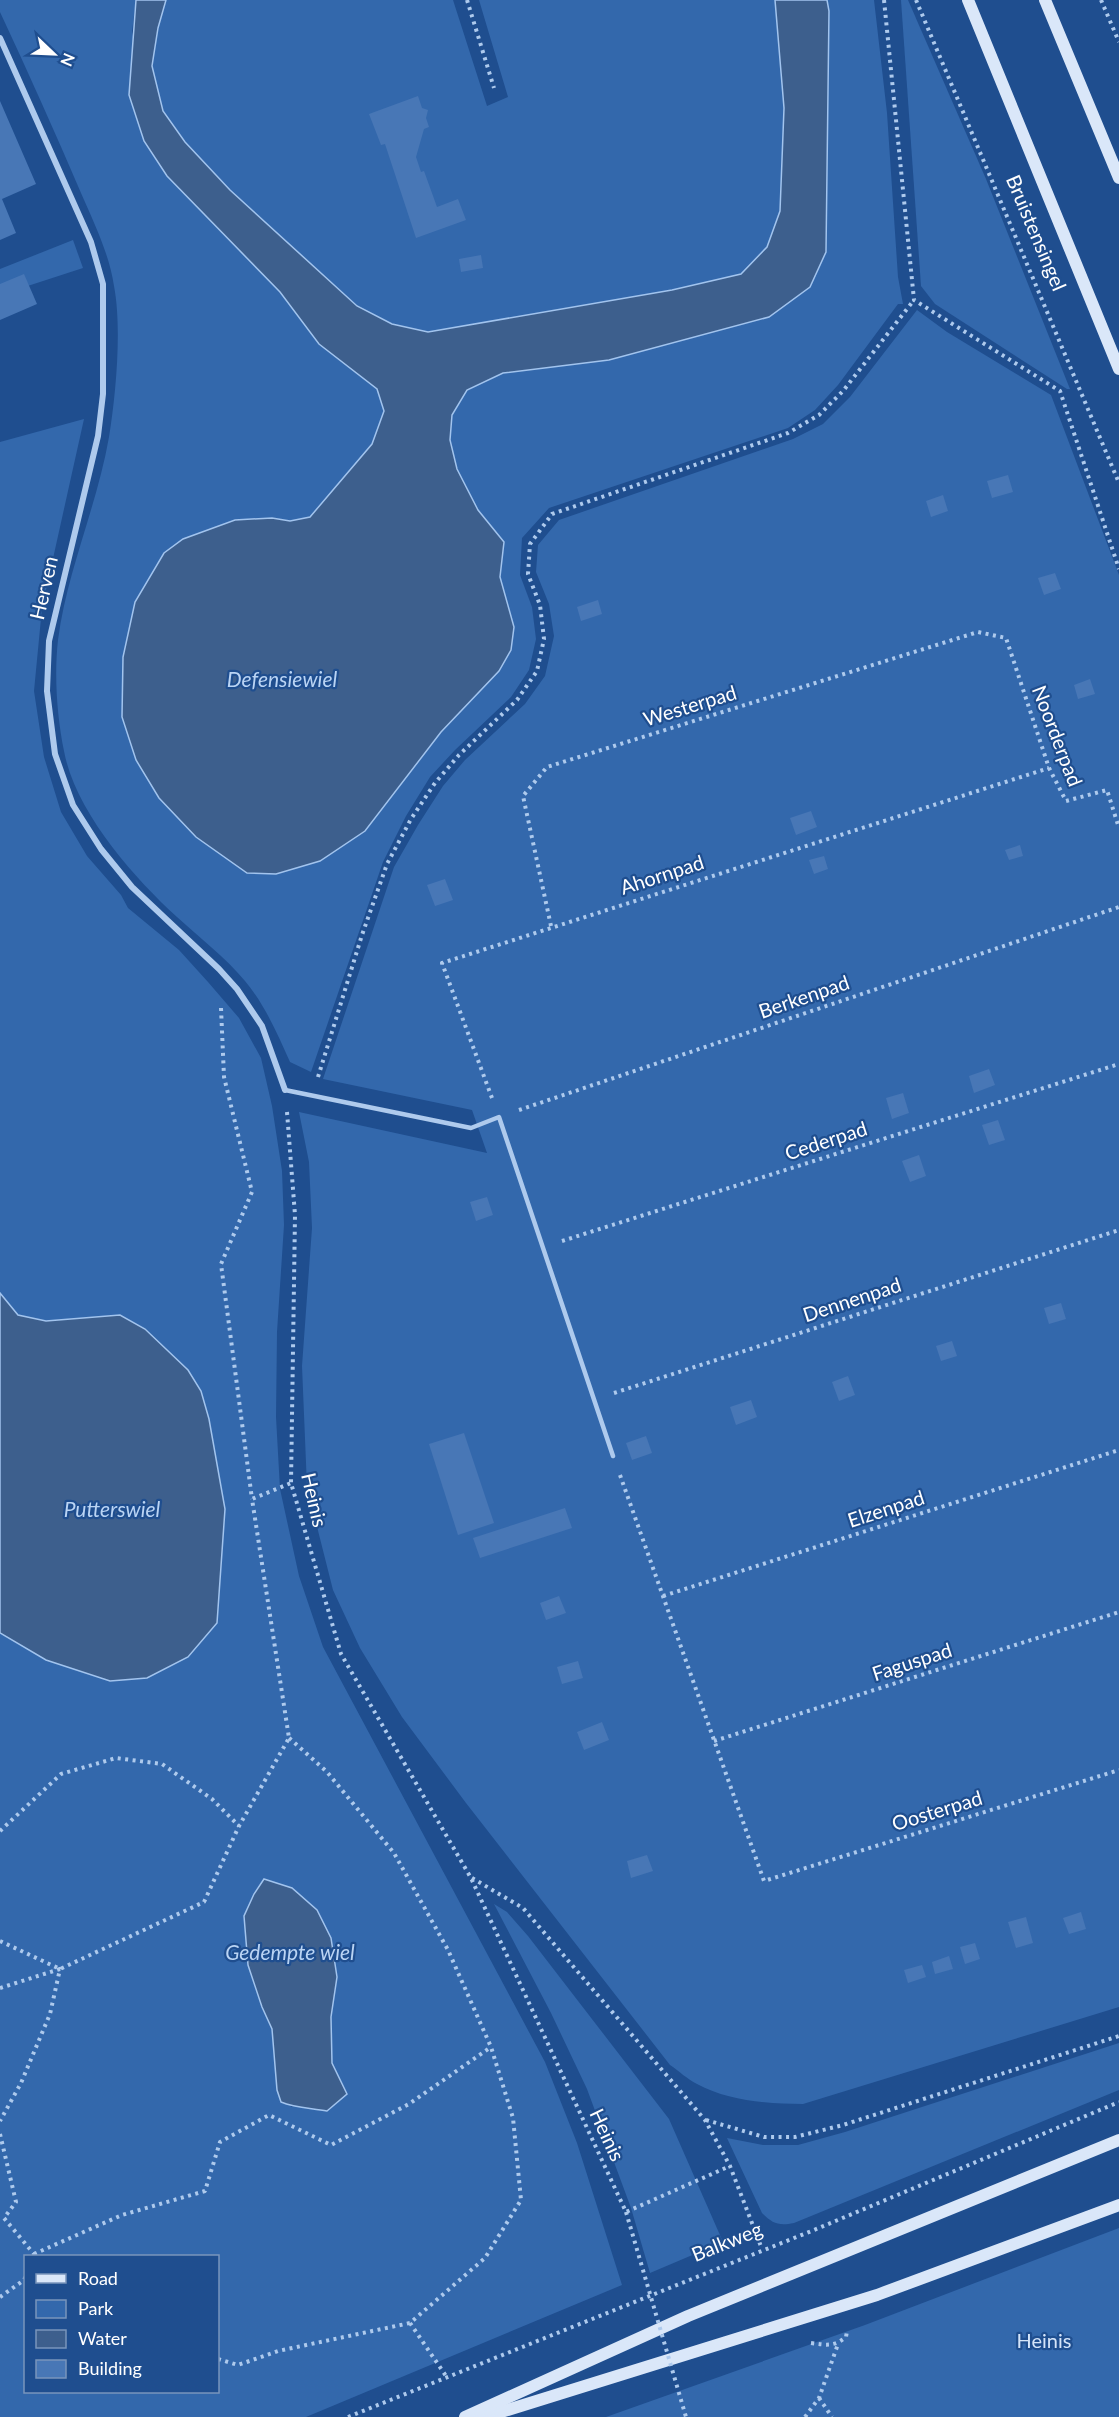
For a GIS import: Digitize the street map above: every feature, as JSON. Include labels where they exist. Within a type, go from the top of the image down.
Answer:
[{"type":"street","name":"Bruistensingel","points":[[968,0],[1119,369]]},
{"type":"street","points":[[1045,0],[1119,178]]},
{"type":"street","name":"Herven","points":[[0,38],[91,242],[103,284],[103,394],[98,436],[49,641],[46,691],[55,754],[73,805],[101,849],[132,887],[219,969],[237,989],[262,1026],[285,1090]]},
{"type":"street","points":[[465,2417],[688,2316],[1119,2140]]},
{"type":"street","points":[[485,2417],[877,2295],[1119,2205]]},
{"type":"lane","points":[[285,1090],[471,1128],[499,1117],[613,1456]]},
{"type":"path","points":[[467,0],[494,88]]},
{"type":"path","points":[[312,1096],[387,864],[406,828],[435,783],[459,755],[517,700],[537,671],[544,639],[540,605],[528,574],[530,544],[535,536],[552,514],[788,433],[819,416],[843,391],[914,300],[884,0]]},
{"type":"path","name":"Bruistensingel","points":[[916,0],[1119,483]]},
{"type":"path","points":[[1101,0],[1119,42]]},
{"type":"path","points":[[914,300],[1060,391],[1119,568]]},
{"type":"path","name":"Westerpad","points":[[551,926],[524,796],[547,767],[978,632],[1006,638]]},
{"type":"path","name":"Noorderpad","points":[[1006,638],[1049,768],[1066,801],[1107,790],[1119,828]]},
{"type":"path","name":"Ahornpad","points":[[499,1117],[442,963],[551,926],[1049,768]]},
{"type":"path","name":"Berkenpad","points":[[499,1117],[1119,907]]},
{"type":"path","points":[[0,1988],[60,1969],[204,1902],[239,1826],[289,1738],[252,1499],[221,1264],[252,1192],[224,1077],[219,969]]},
{"type":"path","name":"Cederpad","points":[[543,1248],[1119,1064]]},
{"type":"path","name":"Heinis","points":[[285,1090],[295,1198],[291,1483],[341,1654],[471,1878],[626,2212],[686,2417]]},
{"type":"path","name":"Dennenpad","points":[[594,1399],[1119,1230]]},
{"type":"path","name":"Elzenpad","points":[[662,1596],[1119,1450]]},
{"type":"path","points":[[613,1456],[714,1741]]},
{"type":"path","points":[[252,1499],[291,1483]]},
{"type":"path","name":"Faguspad","points":[[714,1741],[1119,1612]]},
{"type":"path","points":[[219,2359],[238,2365],[278,2351],[410,2323],[485,2258],[521,2200],[513,2118],[490,2047],[448,1950],[394,1853],[327,1772],[289,1738]]},
{"type":"path","name":"Oosterpad","points":[[714,1741],[764,1881],[1119,1770]]},
{"type":"path","points":[[0,1831],[61,1774],[116,1758],[162,1764],[212,1799],[239,1826]]},
{"type":"path","name":"Heinis","points":[[471,1878],[523,1908],[705,2120],[730,2166],[762,2249]]},
{"type":"path","points":[[0,1941],[60,1969]]},
{"type":"path","points":[[0,2121],[21,2083],[50,2014],[60,1969]]},
{"type":"path","points":[[705,2120],[764,2137],[795,2137],[843,2125],[1119,2036]]},
{"type":"path","points":[[37,2255],[122,2215],[205,2191],[220,2142],[269,2115],[331,2145],[409,2104],[490,2047]]},
{"type":"path","name":"Balkweg","points":[[348,2417],[814,2230],[1119,2102]]},
{"type":"path","points":[[0,2134],[16,2202],[2,2218],[34,2255]]},
{"type":"path","points":[[626,2212],[730,2166]]},
{"type":"path","points":[[0,2297],[24,2280]]},
{"type":"path","points":[[410,2323],[446,2376]]},
{"type":"path","points":[[806,2417],[819,2398],[838,2344]]},
{"type":"path","points":[[819,2398],[832,2417]]},
{"type":"green space","points":[[0,0],[136,0],[132,32],[167,176],[280,292],[319,344],[377,389],[384,411],[372,444],[310,517],[290,521],[272,518],[164,553],[135,603],[123,657],[122,717],[136,760],[365,831],[441,732],[499,671],[500,577],[504,542],[478,510],[457,469],[450,440],[452,415],[467,390],[503,373],[609,360],[769,317],[810,287],[826,252],[829,12],[827,0],[874,0],[887,113],[898,277],[903,304],[898,304],[838,385],[815,410],[788,428],[549,508],[522,538],[520,575],[532,607],[536,639],[529,670],[511,697],[430,777],[406,816],[383,862],[311,1072],[290,1062],[265,1010],[237,972],[142,883],[108,842],[80,797],[70,774],[58,710],[56,668],[58,640],[68,589],[104,463],[109,437],[114,401],[118,321],[109,262],[0,12]]},
{"type":"green space","points":[[166,0],[453,0],[487,106],[508,97],[479,0],[775,0],[784,108],[780,211],[767,247],[741,274],[672,290],[428,332],[392,324],[357,306],[230,190],[185,142],[163,111],[152,66],[158,28]]},
{"type":"green space","points":[[901,0],[908,0],[986,179],[1070,389],[935,304],[921,286]]},
{"type":"green space","points":[[73,240],[83,268],[0,295],[0,269]]},
{"type":"green space","points":[[917,310],[947,332],[1051,395],[1119,575],[1119,2007],[803,2104],[763,2102],[735,2098],[709,2090],[693,2082],[670,2065],[402,1717],[360,1648],[333,1590],[307,1487],[302,1366],[312,1228],[309,1162],[299,1112],[487,1153],[472,1110],[323,1079],[394,867],[443,786],[465,760],[525,704],[545,676],[554,636],[549,604],[536,572],[538,545],[559,520],[793,439],[823,424],[850,397]]},
{"type":"green space","points":[[84,419],[42,608],[34,691],[44,757],[61,812],[87,856],[121,895],[128,908],[179,950],[208,982],[239,1018],[261,1058],[272,1106],[282,1171],[284,1225],[277,1332],[276,1417],[280,1489],[299,1576],[323,1647],[545,2062],[577,2143],[622,2285],[306,2417],[0,2417],[0,1633],[46,1660],[188,1657],[217,1623],[225,1509],[209,1419],[201,1391],[120,1315],[46,1321],[18,1315],[0,1293],[0,442]],"holes":[[[337,1977],[331,2017],[332,2063],[347,2094],[327,2111],[291,2107],[274,2049],[272,2028]]]},
{"type":"green space","points":[[494,1904],[507,1912],[528,1936],[669,2119],[723,2242],[650,2273],[631,2208],[587,2089],[551,2013]]},
{"type":"green space","points":[[1119,2043],[1119,2090],[794,2223],[777,2223],[762,2213],[727,2138],[763,2145],[798,2145],[845,2132]]},
{"type":"green space","name":"Heinis","points":[[1119,2228],[1119,2417],[606,2417],[865,2325]]},
{"type":"water","name":"Defensiewiel","points":[[136,0],[166,0],[158,28],[152,66],[163,111],[185,142],[230,190],[357,306],[392,324],[428,332],[672,290],[741,274],[767,247],[780,211],[784,108],[775,0],[827,0],[829,11],[826,252],[810,287],[769,317],[609,360],[503,373],[467,390],[452,415],[450,440],[457,469],[478,510],[504,542],[500,577],[514,627],[511,650],[499,671],[441,732],[365,831],[320,861],[276,874],[247,873],[196,837],[159,798],[136,760],[122,717],[123,657],[135,602],[164,553],[183,539],[235,520],[272,518],[290,521],[310,517],[372,444],[384,411],[377,389],[319,344],[280,292],[167,176],[144,141],[129,95]]},
{"type":"water","name":"Putterswiel","points":[[0,1293],[18,1315],[46,1321],[120,1315],[145,1329],[188,1370],[201,1391],[209,1419],[225,1509],[217,1623],[188,1657],[147,1678],[110,1681],[46,1660],[0,1633]]},
{"type":"water","name":"Gedempte wiel","points":[[264,1879],[292,1888],[317,1910],[331,1938],[337,1977],[331,2017],[332,2063],[347,2094],[327,2111],[297,2107],[281,2102],[277,2090],[272,2029],[248,1965],[244,1916]]},
{"type":"building","points":[[418,96],[422,108],[428,110],[426,118],[429,127],[424,129],[416,157],[421,172],[424,171],[437,207],[458,199],[466,220],[416,238],[385,144],[381,145],[369,114]]},
{"type":"building","points":[[0,101],[36,184],[2,199],[16,233],[0,240]]},
{"type":"building","points":[[481,255],[483,268],[461,272],[459,259]]},
{"type":"building","points":[[24,274],[37,304],[0,320],[0,284]]},
{"type":"building","points":[[1008,475],[1013,492],[992,498],[987,481]]},
{"type":"building","points":[[943,495],[948,511],[931,517],[926,501]]},
{"type":"building","points":[[1055,573],[1061,589],[1044,595],[1038,578]]},
{"type":"building","points":[[598,600],[602,614],[581,621],[577,607]]},
{"type":"building","points":[[1090,679],[1095,694],[1078,699],[1074,685]]},
{"type":"building","points":[[811,811],[817,827],[796,835],[790,818]]},
{"type":"building","points":[[1020,845],[1023,856],[1009,860],[1005,850]]},
{"type":"building","points":[[824,856],[828,869],[814,874],[809,860]]},
{"type":"building","points":[[445,879],[453,900],[435,906],[427,885]]},
{"type":"building","points":[[989,1069],[995,1085],[974,1093],[969,1076]]},
{"type":"building","points":[[903,1093],[909,1113],[892,1119],[886,1098]]},
{"type":"building","points":[[998,1120],[1005,1140],[989,1145],[982,1125]]},
{"type":"building","points":[[919,1155],[926,1176],[910,1182],[902,1161]]},
{"type":"building","points":[[487,1197],[493,1215],[476,1221],[470,1202]]},
{"type":"building","points":[[1061,1303],[1066,1319],[1049,1324],[1044,1308]]},
{"type":"building","points":[[952,1341],[957,1356],[941,1361],[936,1346]]},
{"type":"building","points":[[848,1376],[855,1395],[839,1401],[832,1382]]},
{"type":"building","points":[[751,1400],[757,1417],[736,1425],[730,1407]]},
{"type":"building","points":[[464,1433],[494,1523],[458,1535],[429,1444]]},
{"type":"building","points":[[646,1436],[652,1453],[632,1460],[626,1443]]},
{"type":"building","points":[[565,1508],[572,1528],[480,1558],[473,1538]]},
{"type":"building","points":[[559,1596],[566,1613],[546,1620],[540,1603]]},
{"type":"building","points":[[578,1661],[583,1678],[562,1684],[557,1667]]},
{"type":"building","points":[[602,1722],[609,1740],[584,1750],[577,1732]]},
{"type":"building","points":[[647,1855],[653,1871],[631,1878],[627,1861]]},
{"type":"building","points":[[1081,1912],[1086,1929],[1069,1934],[1063,1918]]},
{"type":"building","points":[[1026,1917],[1033,1943],[1016,1948],[1008,1922]]},
{"type":"building","points":[[975,1943],[980,1959],[965,1964],[960,1947]]},
{"type":"building","points":[[949,1956],[953,1969],[935,1974],[932,1962]]},
{"type":"building","points":[[922,1965],[926,1977],[908,1983],[904,1970]]}]
